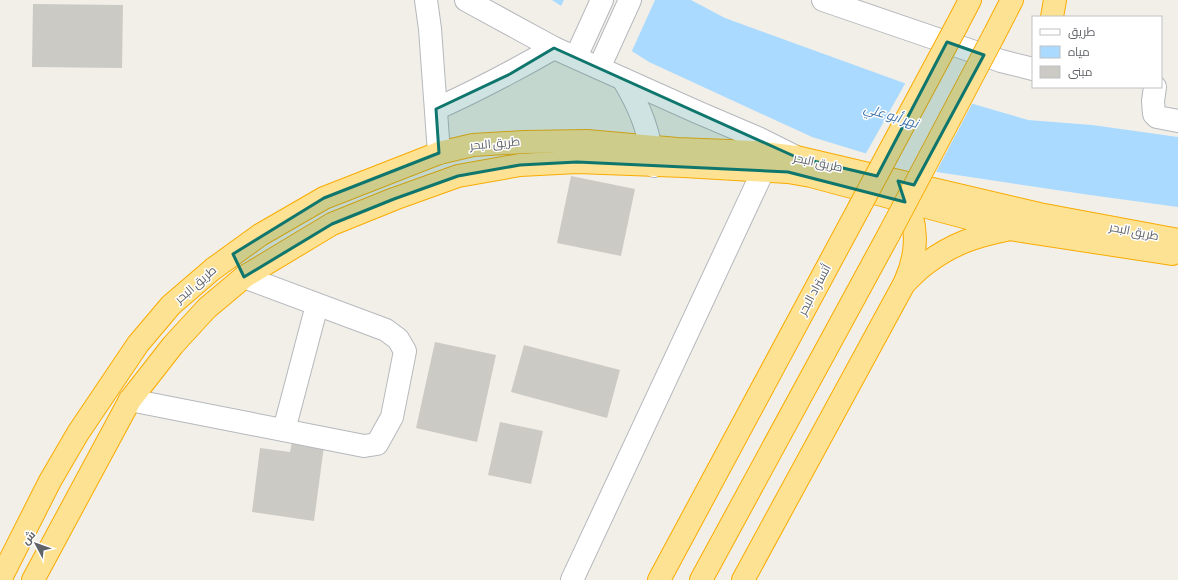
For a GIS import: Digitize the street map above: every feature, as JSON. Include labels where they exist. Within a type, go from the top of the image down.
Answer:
[{"type":"highway","name":"أتستراد البحر","points":[[659,580],[970,0]]},
{"type":"highway","points":[[701,580],[889,234],[1012,0]]},
{"type":"highway","points":[[1052,16],[1054,0]]},
{"type":"highway","name":"طريق البحر","points":[[0,580],[50,481],[78,433],[138,344],[172,306],[232,254],[260,235],[324,198],[439,152],[473,145],[524,142],[587,141],[653,156],[811,176],[1009,229],[1178,254]]},
{"type":"highway","name":"طريق البحر","points":[[33,580],[130,400],[172,345],[206,308],[244,277],[332,224],[394,199],[458,176],[520,165],[653,156],[754,152],[796,157],[1039,214],[1178,240]]},
{"type":"highway","points":[[743,580],[910,271],[914,258],[914,223],[908,203],[896,181]]},
{"type":"highway","points":[[904,284],[926,263],[951,247],[980,235],[1009,229]]},
{"type":"highway","points":[[232,254],[244,277]]},
{"type":"street","points":[[426,0],[430,29],[439,152]]},
{"type":"street","points":[[466,0],[554,48],[579,50],[603,59],[623,79],[641,112],[653,156]]},
{"type":"street","points":[[579,50],[602,0]]},
{"type":"street","points":[[603,59],[630,0]]},
{"type":"street","points":[[823,0],[1001,61],[1032,69]]},
{"type":"street","points":[[436,109],[510,74],[554,48]]},
{"type":"street","points":[[623,79],[758,138],[796,157],[811,176]]},
{"type":"street","points":[[1155,88],[1152,110],[1154,114],[1157,117],[1178,121]]},
{"type":"street","points":[[572,580],[763,171]]},
{"type":"street","points":[[130,400],[364,446],[377,444],[392,417],[405,351],[398,339],[386,330],[244,277]]},
{"type":"street","points":[[284,430],[317,305]]},
{"type":"highlighted area","points":[[947,42],[984,55],[914,185],[898,181],[905,202],[788,172],[577,162],[520,165],[458,176],[394,199],[332,224],[244,277],[233,254],[324,198],[439,153],[436,109],[510,74],[554,48],[796,157],[877,176]]},
{"type":"water","name":"نهر أبو علي","points":[[552,0],[691,0],[725,18],[915,87],[1028,120],[1092,125],[1178,137],[1178,207],[917,169],[812,137],[649,62]]},
{"type":"pier","points":[[564,0],[655,0],[631,53],[560,8]]},
{"type":"pier","points":[[906,82],[973,102],[935,174],[916,171],[865,155]]},
{"type":"building","points":[[33,4],[123,5],[122,68],[32,67]]},
{"type":"building","points":[[571,176],[635,189],[621,256],[557,243]]},
{"type":"building","points":[[435,342],[496,355],[477,442],[416,428]]},
{"type":"building","points":[[524,345],[620,370],[607,418],[511,392]]},
{"type":"building","points":[[500,422],[543,431],[531,484],[488,475]]},
{"type":"building","points":[[292,442],[324,446],[314,521],[252,512],[260,448],[290,452]]}]
